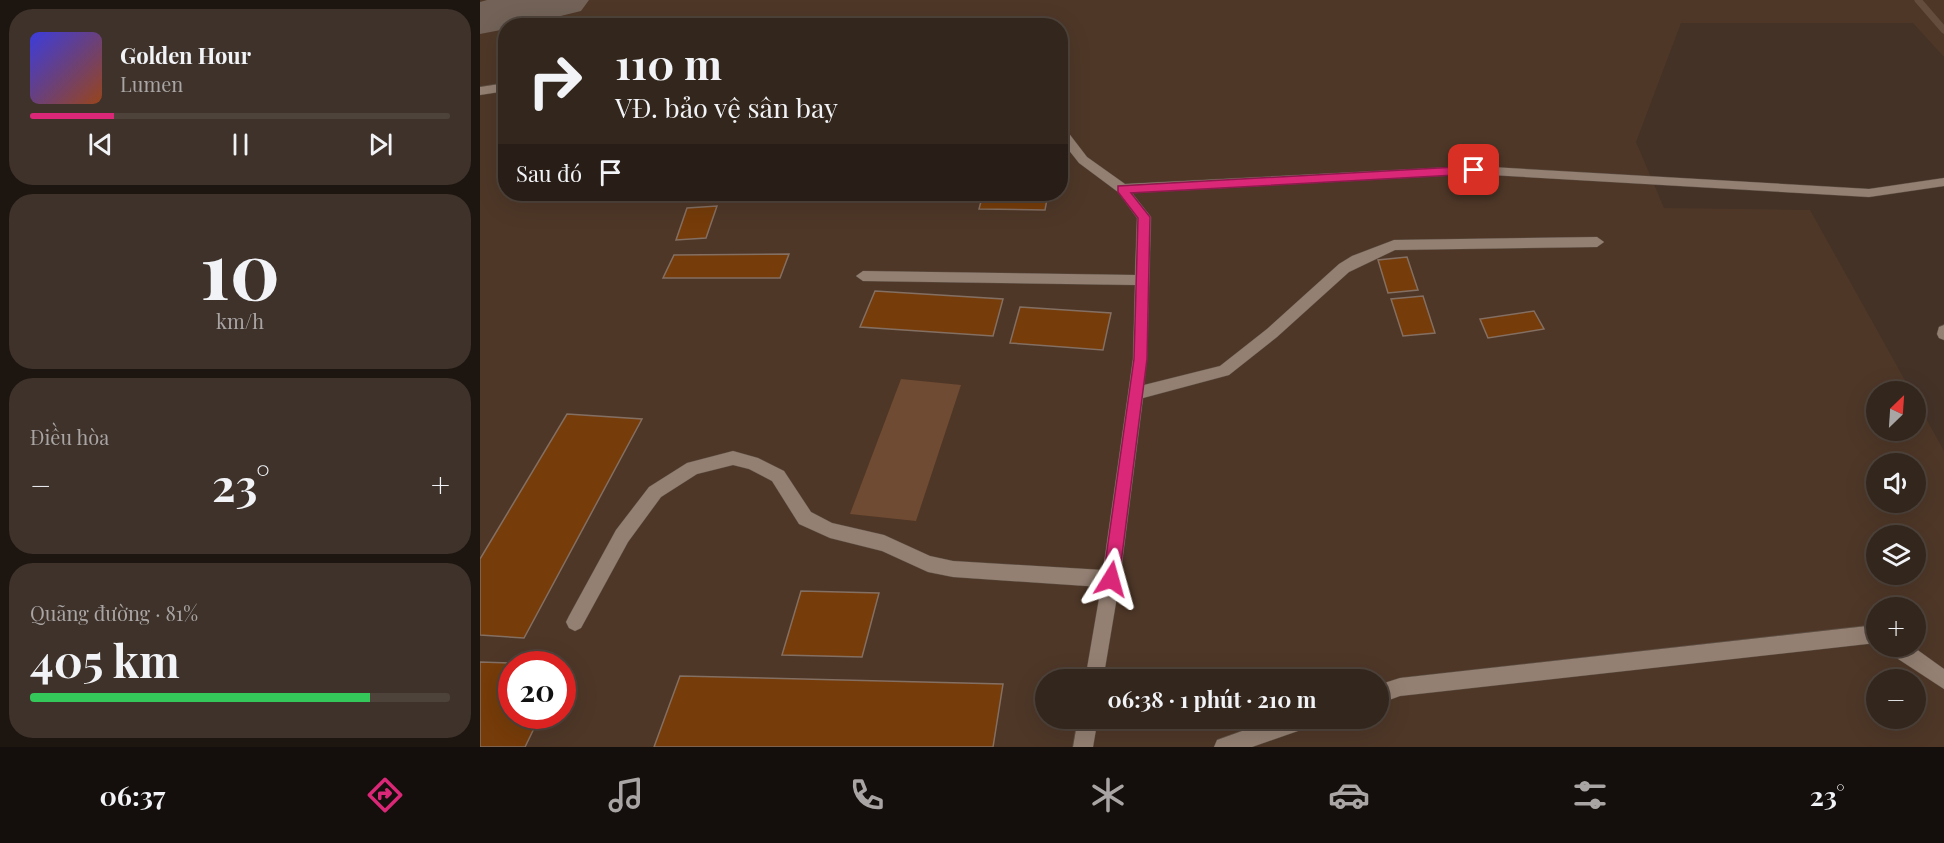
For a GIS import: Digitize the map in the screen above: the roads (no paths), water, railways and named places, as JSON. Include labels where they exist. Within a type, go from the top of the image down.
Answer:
[{"type":"lane","points":[[480,91],[498,88]]},
{"type":"lane","points":[[1068,140],[1083,160],[1122,189],[1144,217],[1140,359],[1111,579],[1096,669]]},
{"type":"lane","points":[[1122,189],[1474,170],[1869,193],[1944,182]]},
{"type":"lane","points":[[1136,393],[1224,371],[1272,333],[1344,268],[1357,260],[1394,245],[1597,242]]},
{"type":"lane","points":[[863,276],[1142,280]]},
{"type":"lane","points":[[575,622],[622,536],[655,492],[693,468],[733,458],[752,463],[778,476],[805,518],[830,530],[884,543],[928,564],[953,569],[1111,579]]},
{"type":"lane","points":[[1389,691],[1400,687],[1866,635]]},
{"type":"lane","points":[[1912,657],[1944,680]]},
{"type":"lane","points":[[1083,747],[1086,729]]},
{"type":"lane","points":[[1224,747],[1276,729]]},
{"type":"waterway","points":[[1918,0],[1944,30]]}]
